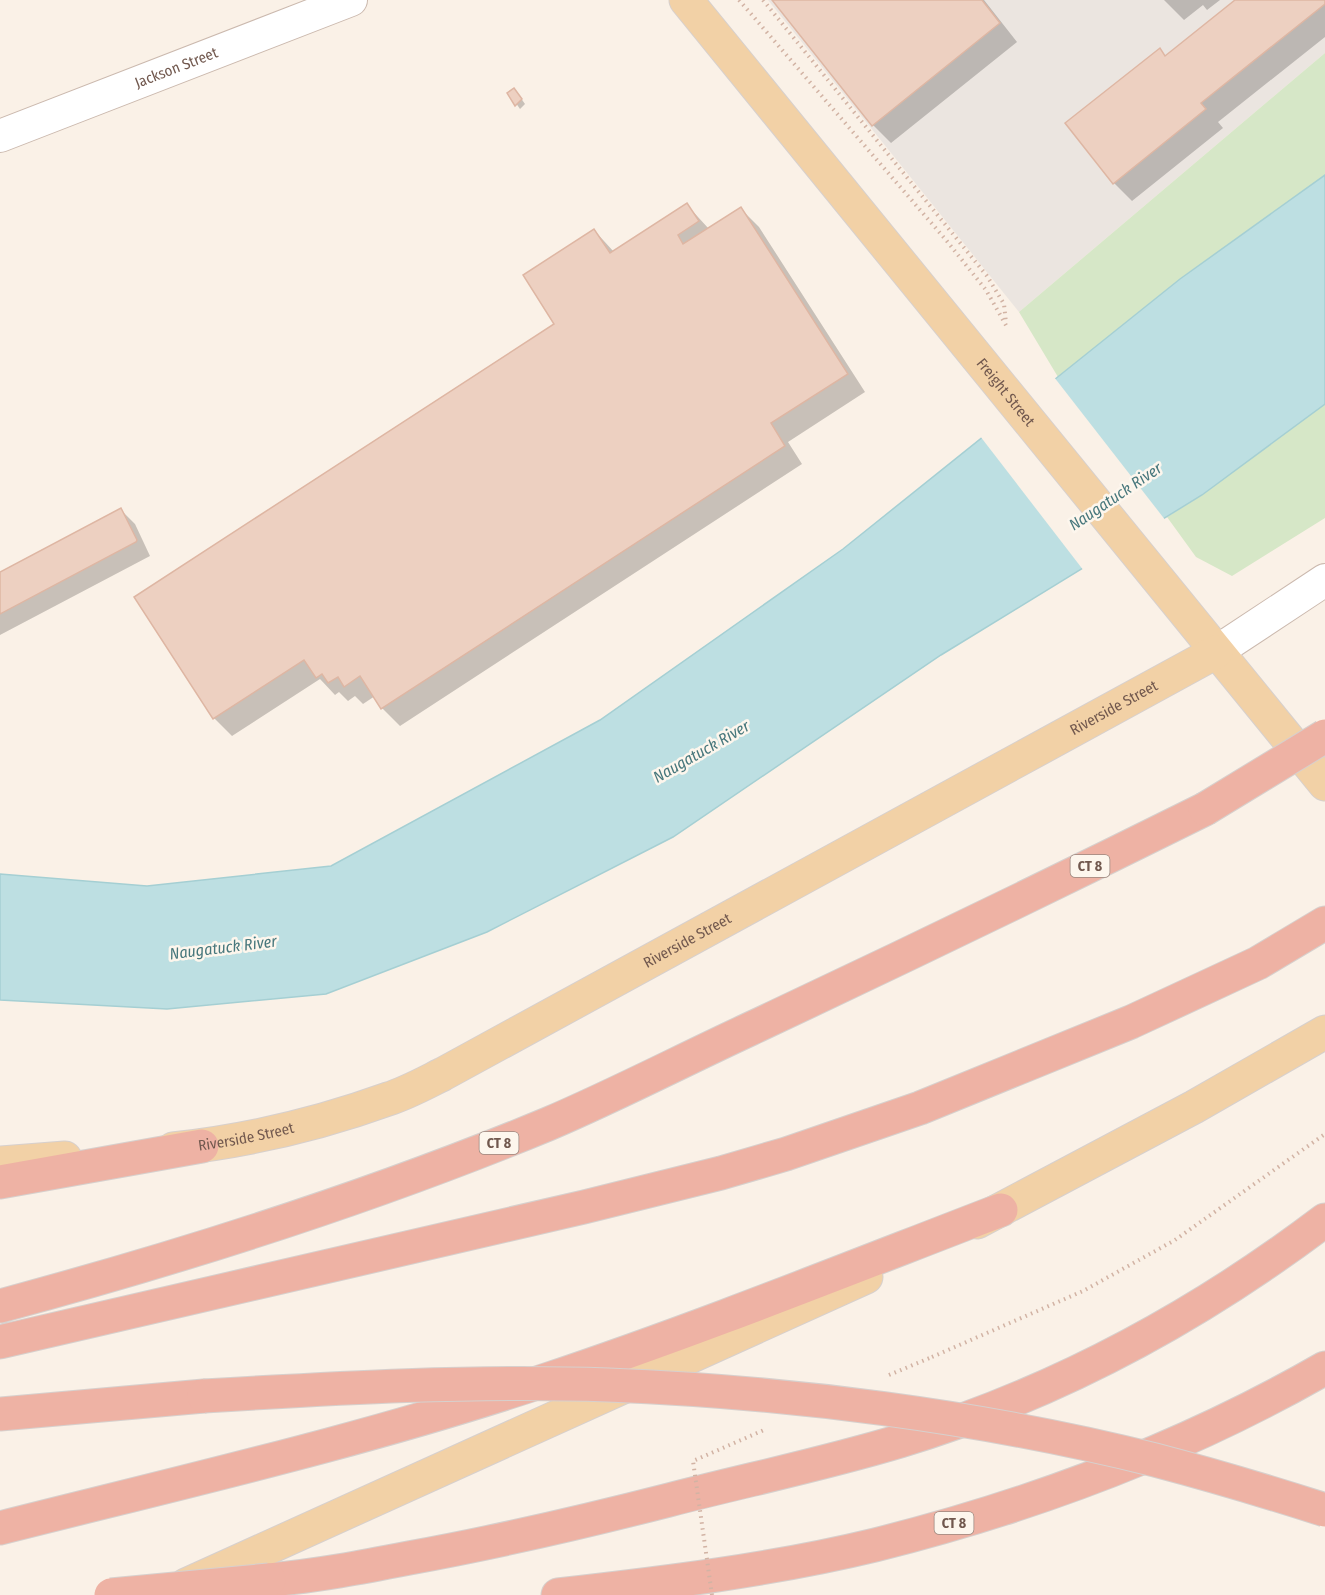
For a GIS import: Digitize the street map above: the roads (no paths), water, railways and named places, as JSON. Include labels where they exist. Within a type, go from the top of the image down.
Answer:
[{"type":"highway","name":"CT 8","points":[[0,1306],[212,1246],[311,1214],[551,1122],[975,923],[1205,809],[1325,736]]},
{"type":"highway","points":[[0,1342],[660,1189],[786,1154],[909,1111],[1047,1058],[1204,990],[1270,957],[1325,923]]},
{"type":"highway","points":[[0,1182],[202,1146]]},
{"type":"highway","points":[[0,1528],[289,1455],[544,1381],[679,1334],[1001,1210]]},
{"type":"highway","points":[[111,1595],[269,1580],[368,1566],[454,1550],[563,1526],[899,1441],[956,1422],[1081,1370],[1134,1343],[1239,1282],[1325,1220]]},
{"type":"highway","name":"CT 8","points":[[558,1595],[648,1585],[763,1567],[874,1545],[988,1514],[1095,1476],[1195,1435],[1325,1368]]},
{"type":"highway","points":[[0,1414],[204,1396],[329,1389],[511,1384],[606,1385],[700,1390],[879,1409],[974,1422],[1155,1460],[1325,1510]]},
{"type":"main road","name":"Freight Street","points":[[686,0],[1325,784]]},
{"type":"main road","name":"Riverside Street","points":[[0,1163],[202,1146],[267,1134],[330,1118],[391,1098],[443,1074],[1216,652]]},
{"type":"main road","points":[[162,1595],[873,1274],[1001,1210],[1194,1107],[1325,1032]]},
{"type":"street","name":"Jackson Street","points":[[0,136],[351,0]]},
{"type":"street","name":"Riverside Street","points":[[1216,652],[1325,580]]},
{"type":"water","name":"Naugatuck River","points":[[1325,175],[1325,404],[1202,495],[941,655],[673,837],[487,932],[326,994],[167,1009],[0,1000],[0,874],[147,886],[331,866],[600,720],[843,549],[1180,279]]}]
